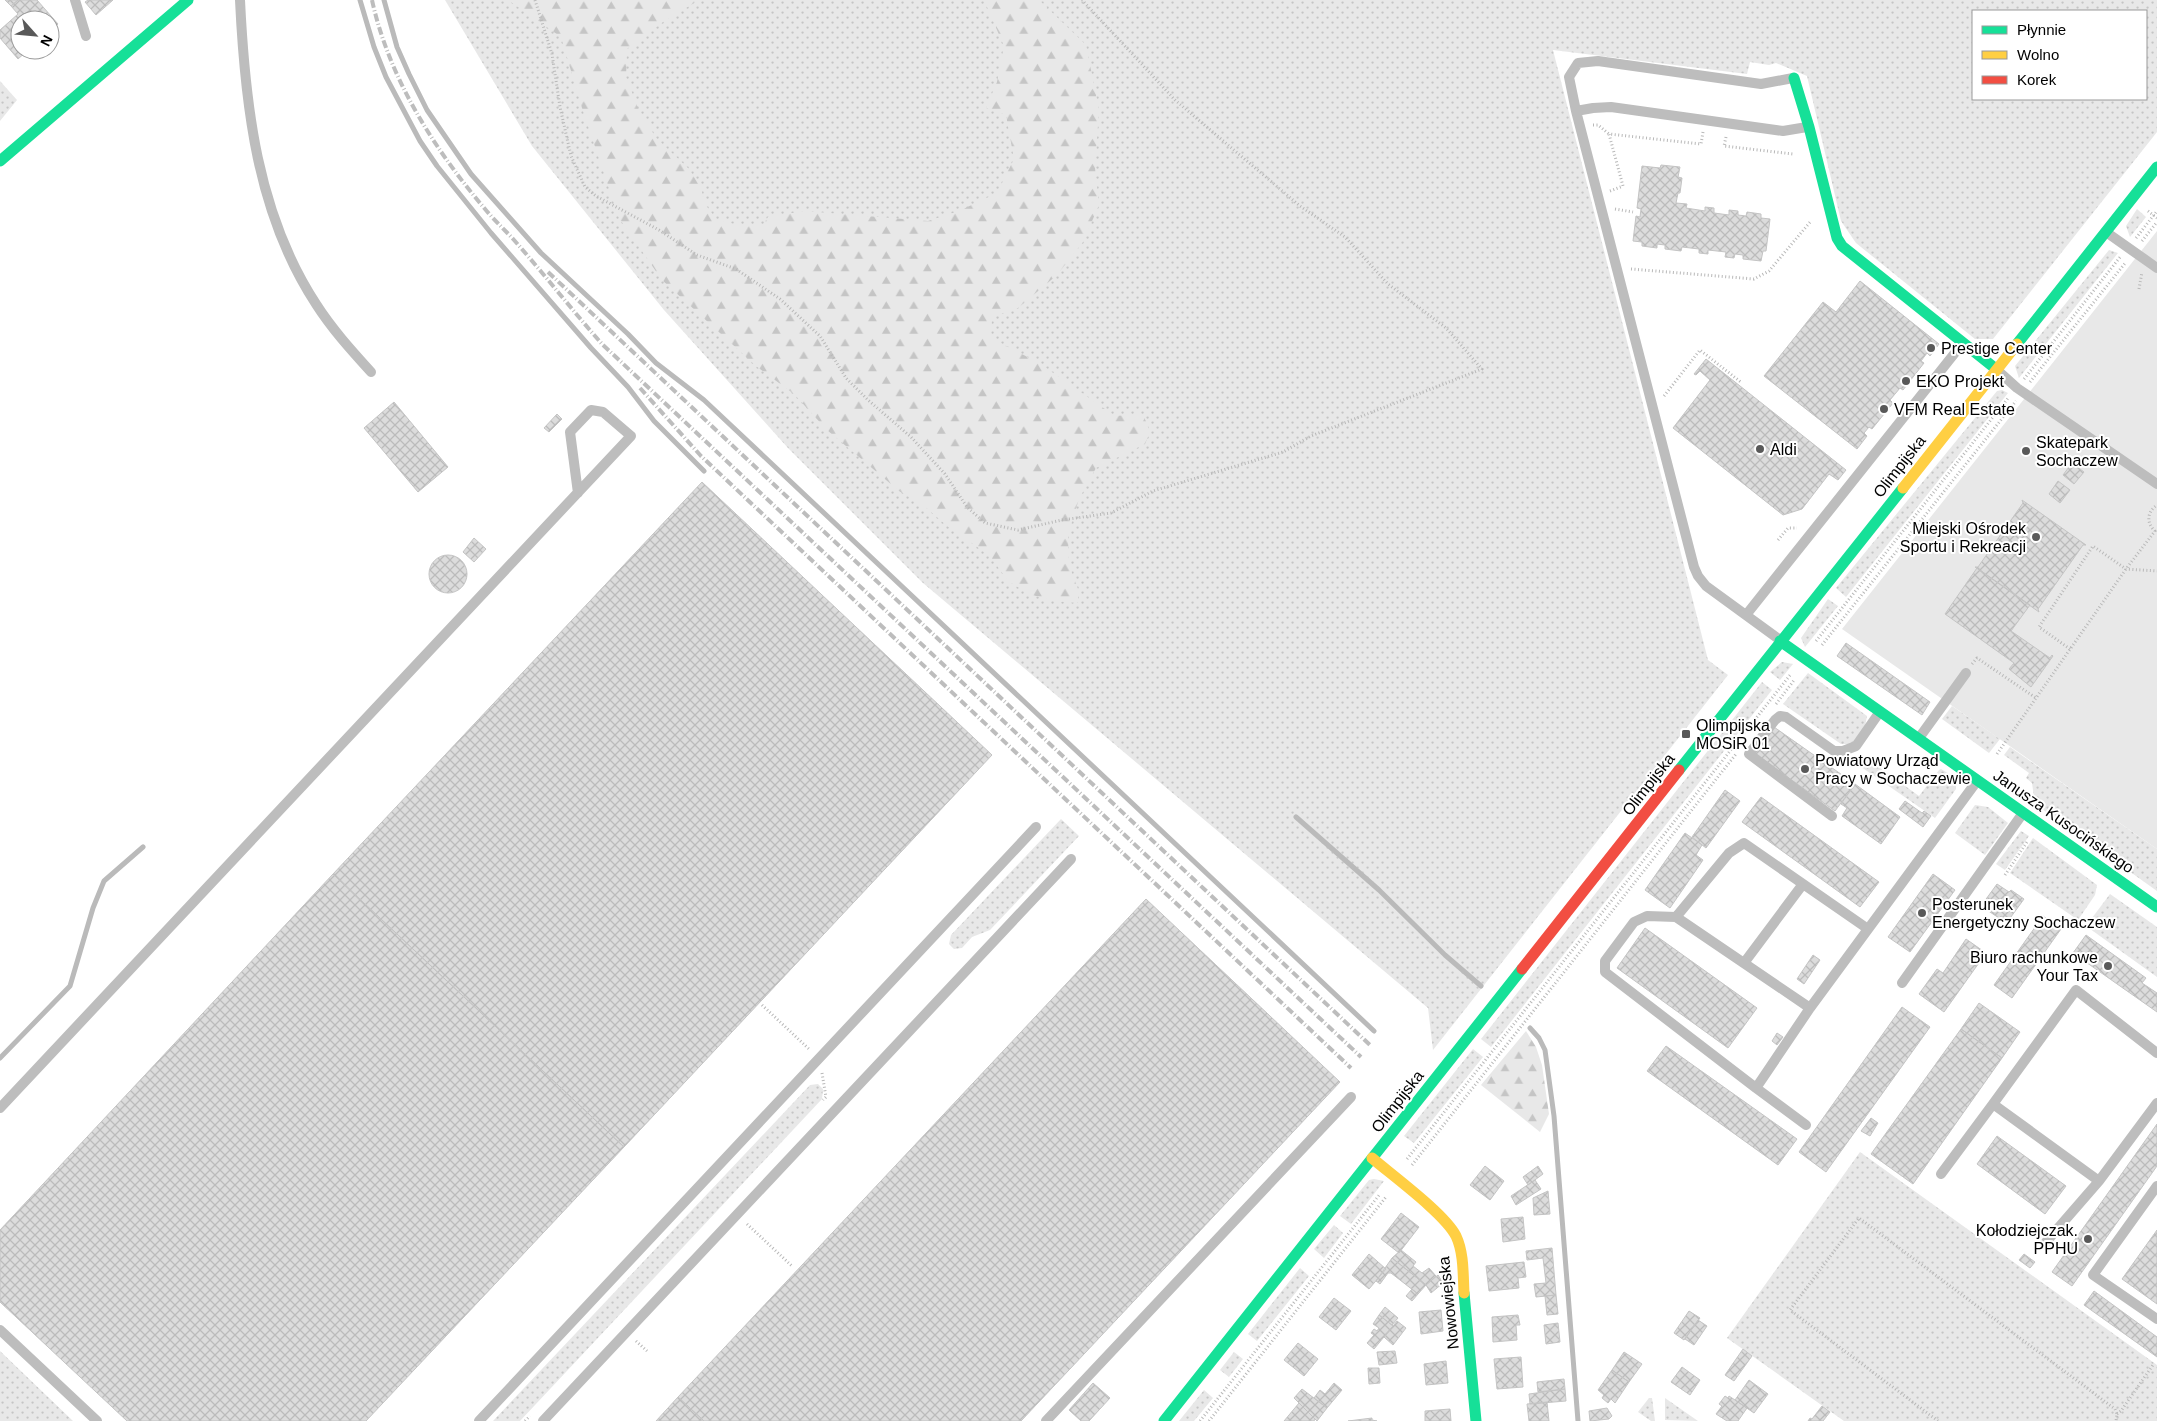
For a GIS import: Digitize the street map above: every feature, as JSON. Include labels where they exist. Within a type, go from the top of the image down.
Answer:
[{"type":"street","points":[[0,161],[188,0]]},
{"type":"street","points":[[1794,78],[1809,127],[1837,238],[1842,246],[1996,369]]},
{"type":"street","name":"Olimpijska","points":[[1164,1421],[2157,167]]},
{"type":"street","name":"Janusza Kusocińskiego","points":[[1780,641],[2157,907]]},
{"type":"street","name":"Nowowiejska","points":[[1372,1158],[1447,1223],[1456,1237],[1461,1255],[1476,1421]]},
{"type":"lane","points":[[75,0],[86,36]]},
{"type":"lane","points":[[240,0],[248,103],[255,149],[275,221],[294,264],[315,303],[335,331],[371,372]]},
{"type":"lane","points":[[1780,641],[1706,586],[1694,567],[1576,111],[1569,77],[1578,63],[1598,61],[1761,84],[1794,78]]},
{"type":"lane","points":[[1576,111],[1611,107],[1783,131],[1809,127]]},
{"type":"lane","points":[[2106,231],[2157,268]]},
{"type":"lane","points":[[1746,615],[1963,342]]},
{"type":"lane","points":[[1996,369],[2020,390],[2157,484]]},
{"type":"lane","points":[[0,1108],[578,493],[631,436],[603,412],[591,410],[570,432],[578,493]]},
{"type":"lane","points":[[1918,739],[1966,673]]},
{"type":"lane","points":[[1832,816],[1748,754],[1774,720],[1780,716],[1786,717],[1834,750],[1850,750],[1856,746],[1880,712]]},
{"type":"lane","points":[[1756,1088],[1810,1008],[1978,780]]},
{"type":"lane","points":[[1902,983],[2024,812]]},
{"type":"lane","points":[[479,1421],[1036,827]]},
{"type":"lane","points":[[1676,917],[1729,853],[1744,842],[1868,929]]},
{"type":"lane","points":[[544,1421],[1071,859]]},
{"type":"lane","points":[[1744,963],[1803,884]]},
{"type":"lane","points":[[1806,1125],[1605,972],[1605,961],[1634,922],[1647,916],[1676,917],[1810,1008]]},
{"type":"lane","points":[[1941,1174],[2076,990],[2157,1053]]},
{"type":"lane","points":[[1046,1421],[1350,1097]]},
{"type":"lane","points":[[2046,1242],[2099,1181],[2157,1103]]},
{"type":"lane","points":[[1993,1104],[2099,1181]]},
{"type":"lane","points":[[2157,1186],[2093,1275],[2157,1319]]},
{"type":"lane","points":[[0,1330],[97,1421]]},
{"type":"path","points":[[535,0],[552,54],[560,107],[571,156],[585,187],[596,196],[659,230],[697,254],[736,269],[780,299],[820,336],[846,378],[868,400],[911,437],[945,474],[966,507],[986,524],[1018,530],[1062,520],[1111,513],[1153,490],[1284,452],[1311,436],[1482,369],[1446,328],[1388,284],[1345,237],[1300,206],[1175,100],[1082,0]]},
{"type":"path","points":[[1616,218],[1609,191],[1623,186],[1609,134],[1700,144],[1702,132],[1709,133]]},
{"type":"path","points":[[1720,135],[1726,136],[1724,146],[1793,154]]},
{"type":"path","points":[[1614,209],[1634,212]]},
{"type":"path","points":[[1209,1421],[1396,1178],[2131,249],[2157,211]]},
{"type":"path","points":[[1628,260],[1630,269],[1754,279],[1769,271],[1812,220]]},
{"type":"path","points":[[1771,710],[1806,660],[2131,249],[2157,222]]},
{"type":"path","points":[[1653,410],[1700,350],[1742,384]]},
{"type":"path","points":[[1997,754],[2126,569],[2156,531],[2151,528],[2148,519],[2151,510],[2157,505]]},
{"type":"path","points":[[2070,649],[2039,627],[2093,546],[2126,569],[2157,571]]},
{"type":"path","points":[[1966,673],[1977,658],[2036,698]]},
{"type":"path","points":[[1200,1421],[1740,749]]},
{"type":"path","points":[[2005,875],[2032,835]]},
{"type":"path","points":[[762,1005],[812,1052]]},
{"type":"path","points":[[1938,1421],[1790,1310],[1859,1218],[2116,1408],[2118,1414]]},
{"type":"path","points":[[2116,1421],[2118,1414],[2152,1365]]},
{"type":"green space","points":[[445,0],[2157,0],[2157,132],[1993,339],[1975,339],[1856,243],[1841,221],[1807,76],[1776,63],[1769,65],[1750,62],[1747,74],[1553,50],[1708,660],[1728,675],[1433,1050],[1428,1008],[923,583],[788,448],[664,310],[532,146]]},
{"type":"green space","points":[[508,0],[699,0],[663,22],[627,49],[626,77],[638,108],[656,138],[689,169],[701,188],[705,204],[716,219],[741,226],[763,225],[768,217],[804,211],[928,221],[959,211],[997,193],[1014,159],[1006,115],[986,108],[997,82],[1004,46],[984,0],[1039,0],[1086,45],[1099,110],[1095,168],[1099,205],[1083,242],[1057,275],[1018,308],[992,317],[991,338],[1039,363],[1115,416],[1143,414],[1150,432],[1145,444],[1096,468],[1079,499],[1068,534],[1069,565],[1078,589],[1078,603],[1054,601],[1029,594],[1008,581],[990,556],[946,525],[923,505],[899,491],[827,430],[794,394],[756,366],[662,280],[619,218],[582,108],[561,37]]},
{"type":"green space","points":[[0,81],[17,100],[0,121]]},
{"type":"green space","points":[[2137,209],[2146,217],[2130,237],[2126,226]]},
{"type":"green space","name":"Miejski Ośrodek Sportu i Rekreacji","points":[[2157,231],[2157,849],[1842,629]]},
{"type":"green space","points":[[2109,250],[2118,253],[2019,378],[2015,366]]},
{"type":"green space","points":[[2002,390],[2008,393],[1846,597],[1836,588],[1997,391]]},
{"type":"green space","points":[[1828,599],[1838,606],[1805,647],[1801,638]]},
{"type":"green space","points":[[1782,662],[1793,664],[1780,680],[1770,672]]},
{"type":"green space","points":[[1808,673],[1867,716],[1865,726],[1852,744],[1841,744],[1783,704]]},
{"type":"green space","points":[[1762,682],[1772,690],[1491,1047],[1481,1039]]},
{"type":"green space","points":[[1952,706],[2000,739],[1989,753],[1942,719]]},
{"type":"green space","points":[[2010,747],[2157,849],[2157,891],[2035,804],[2032,783],[2026,778],[2029,773],[2004,755]]},
{"type":"green space","points":[[1861,754],[1919,796],[1941,769],[1956,778],[1956,789],[1935,818],[1854,762]]},
{"type":"green space","points":[[1975,805],[1988,807],[2008,823],[1985,855],[1955,833]]},
{"type":"green space","points":[[1061,819],[1079,836],[990,930],[972,937],[962,948],[954,949],[949,944],[951,935]]},
{"type":"green space","points":[[2021,831],[2029,836],[2005,870],[1996,864]]},
{"type":"green space","points":[[2033,838],[2097,885],[2095,895],[2078,920],[2010,873]]},
{"type":"green space","points":[[2110,894],[2157,927],[2157,977],[2086,926]]},
{"type":"green space","points":[[1526,1031],[1536,1047],[1542,1065],[1549,1114],[1540,1132],[1481,1085]]},
{"type":"green space","points":[[1473,1049],[1483,1057],[1414,1143],[1404,1136]]},
{"type":"green space","points":[[818,1084],[823,1089],[822,1099],[520,1421],[493,1421],[810,1085]]},
{"type":"green space","points":[[1860,1152],[2157,1365],[2157,1421],[1844,1421],[1727,1338]]},
{"type":"green space","points":[[1369,1180],[1384,1181],[1351,1224],[1340,1216]]},
{"type":"green space","points":[[1334,1225],[1343,1233],[1324,1258],[1314,1249]]},
{"type":"green space","points":[[1300,1268],[1309,1276],[1257,1341],[1248,1334]]},
{"type":"green space","points":[[0,1351],[73,1421],[0,1421]]},
{"type":"green space","points":[[1234,1352],[1243,1359],[1229,1377],[1220,1370]]},
{"type":"green space","points":[[1204,1390],[1213,1398],[1194,1421],[1179,1421]]},
{"type":"green space","points":[[1649,1398],[1652,1398],[1655,1421],[1651,1421],[1638,1412]]},
{"type":"green space","points":[[1665,1398],[1698,1421],[1665,1420]]},
{"type":"building","points":[[5,0],[18,0],[11,6]]},
{"type":"building","points":[[18,0],[37,0],[46,10],[14,10],[11,6]]},
{"type":"building","points":[[88,0],[113,0],[96,15],[85,2]]},
{"type":"building","points":[[10,21],[10,50],[0,38],[0,30]]},
{"type":"building","points":[[1661,165],[1680,167],[1678,177],[1682,178],[1680,193],[1678,193],[1676,203],[1687,204],[1686,208],[1705,211],[1705,207],[1714,208],[1714,213],[1729,215],[1729,210],[1738,211],[1738,215],[1746,216],[1747,212],[1761,214],[1761,218],[1770,219],[1766,251],[1763,251],[1761,261],[1743,259],[1743,255],[1735,254],[1734,258],[1725,257],[1726,252],[1708,250],[1708,254],[1699,253],[1699,249],[1682,247],[1681,251],[1665,249],[1665,245],[1657,244],[1657,248],[1642,246],[1642,242],[1633,241],[1636,216],[1640,217],[1641,209],[1637,208],[1642,166],[1660,168]]},
{"type":"building","points":[[1860,281],[1939,344],[1930,356],[1927,353],[1921,361],[1924,363],[1903,390],[1900,388],[1890,400],[1893,403],[1872,429],[1869,427],[1864,433],[1867,436],[1857,449],[1764,376],[1823,302],[1836,312]]},
{"type":"building","name":"Aldi","points":[[1706,359],[1846,470],[1838,480],[1829,474],[1802,509],[1783,515],[1673,428],[1710,380],[1700,371],[1696,375],[1694,374]]},
{"type":"building","points":[[394,402],[448,467],[418,492],[364,428]]},
{"type":"building","points":[[557,414],[562,419],[549,432],[544,428]]},
{"type":"building","points":[[2072,463],[2084,472],[2074,484],[2063,475]]},
{"type":"building","points":[[2058,481],[2070,490],[2060,503],[2049,494]]},
{"type":"building","points":[[702,482],[992,755],[624,1147],[333,874]]},
{"type":"building","points":[[2022,500],[2086,545],[2083,545],[2038,609],[2039,612],[1975,567],[1978,567],[2023,503]]},
{"type":"building","points":[[474,538],[486,549],[474,562],[463,552]]},
{"type":"building","points":[[448,555],[455,556],[461,561],[466,567],[466,581],[461,587],[455,592],[448,593],[441,592],[435,587],[430,581],[429,574],[430,567],[435,561],[441,556]]},
{"type":"building","points":[[1977,568],[2030,605],[2011,631],[2050,658],[2053,656],[2031,687],[2009,669],[2014,663],[1945,614]]},
{"type":"building","points":[[1846,643],[1930,702],[1922,715],[1837,656]]},
{"type":"building","name":"Powiatowy Urząd Pracy w Sochaczewie","points":[[1774,727],[1855,784],[1835,811],[1755,754]]},
{"type":"building","points":[[1855,784],[1900,817],[1881,844],[1842,816],[1847,808],[1841,804]]},
{"type":"building","points":[[1725,790],[1740,801],[1706,848],[1692,837]]},
{"type":"building","points":[[1761,797],[1879,882],[1860,907],[1742,822]]},
{"type":"building","points":[[1905,801],[1922,813],[1924,811],[1931,816],[1923,827],[1899,809]]},
{"type":"building","points":[[1685,833],[1702,845],[1696,855],[1703,860],[1670,908],[1645,890]]},
{"type":"building","points":[[333,874],[624,1147],[366,1421],[127,1421],[0,1302],[0,1230]]},
{"type":"building","name":"Posterunek Energetyczny Sochaczew","points":[[1933,874],[1955,890],[1910,952],[1888,937]]},
{"type":"building","points":[[1997,884],[2009,892],[2011,890],[2024,899],[2008,921],[2001,916],[1999,918],[1981,906]]},
{"type":"building","points":[[1146,899],[1340,1082],[1021,1421],[704,1421],[678,1397]]},
{"type":"building","points":[[2043,916],[2061,929],[2012,998],[1994,985]]},
{"type":"building","points":[[1645,928],[1757,1008],[1728,1048],[1617,968]]},
{"type":"building","points":[[2086,935],[2146,978],[2142,983],[2157,993],[2157,1012],[2073,953]]},
{"type":"building","points":[[1966,939],[1986,953],[1944,1012],[1919,994],[1937,969],[1943,973]]},
{"type":"building","points":[[1813,955],[1820,960],[1804,984],[1797,979]]},
{"type":"building","points":[[1979,1003],[2020,1032],[2002,1058],[1961,1029]]},
{"type":"building","points":[[1902,1007],[1930,1027],[1826,1172],[1799,1152]]},
{"type":"building","points":[[1961,1029],[2002,1058],[1913,1184],[1871,1154]]},
{"type":"building","points":[[1777,1033],[1783,1037],[1777,1045],[1772,1041]]},
{"type":"building","points":[[1666,1046],[1797,1139],[1778,1165],[1647,1071]]},
{"type":"building","points":[[1871,1118],[1878,1123],[1870,1136],[1861,1131]]},
{"type":"building","points":[[2157,1124],[2157,1166],[2072,1286],[2052,1272]]},
{"type":"building","points":[[1997,1136],[2066,1186],[2045,1214],[1977,1164]]},
{"type":"building","points":[[1485,1166],[1504,1181],[1490,1200],[1470,1185]]},
{"type":"building","points":[[1538,1166],[1543,1174],[1528,1185],[1523,1177]]},
{"type":"building","points":[[1535,1180],[1541,1189],[1516,1205],[1511,1196]]},
{"type":"building","points":[[1548,1191],[1550,1214],[1534,1215],[1533,1198]]},
{"type":"building","points":[[1401,1213],[1419,1227],[1399,1253],[1381,1239]]},
{"type":"building","points":[[1523,1217],[1525,1239],[1503,1242],[1501,1219]]},
{"type":"building","points":[[2157,1230],[2157,1304],[2122,1279]]},
{"type":"building","points":[[1552,1248],[1556,1295],[1536,1297],[1534,1284],[1546,1283],[1543,1258],[1527,1260],[1526,1251]]},
{"type":"building","points":[[1401,1250],[1416,1262],[1413,1266],[1422,1273],[1429,1268],[1436,1276],[1426,1285],[1392,1258]]},
{"type":"building","points":[[1369,1254],[1386,1269],[1369,1289],[1352,1275]]},
{"type":"building","points":[[2024,1254],[2035,1262],[2030,1268],[2019,1260]]},
{"type":"building","points":[[1392,1258],[1426,1285],[1418,1294],[1391,1273],[1388,1273],[1380,1284],[1376,1281]]},
{"type":"building","points":[[1524,1262],[1526,1277],[1518,1278],[1519,1288],[1489,1291],[1486,1266]]},
{"type":"building","points":[[1438,1275],[1443,1283],[1431,1293],[1426,1285]]},
{"type":"building","points":[[1412,1289],[1418,1294],[1412,1301],[1406,1296]]},
{"type":"building","points":[[2094,1291],[2157,1337],[2157,1357],[2084,1305]]},
{"type":"building","points":[[1556,1295],[1558,1314],[1547,1315],[1545,1296]]},
{"type":"building","points":[[1334,1298],[1351,1311],[1336,1330],[1319,1317]]},
{"type":"building","points":[[1385,1307],[1398,1318],[1392,1325],[1379,1315]]},
{"type":"building","points":[[1441,1310],[1443,1331],[1421,1334],[1419,1312]]},
{"type":"building","points":[[1689,1311],[1700,1318],[1684,1340],[1674,1333]]},
{"type":"building","points":[[1379,1315],[1393,1326],[1374,1349],[1367,1343],[1374,1335],[1371,1333],[1374,1329],[1377,1331],[1379,1328],[1373,1324]]},
{"type":"building","points":[[1518,1315],[1520,1325],[1516,1325],[1517,1340],[1493,1342],[1492,1317]]},
{"type":"building","points":[[1698,1320],[1707,1326],[1694,1345],[1685,1339]]},
{"type":"building","points":[[1397,1321],[1406,1328],[1393,1345],[1384,1337]]},
{"type":"building","points":[[1558,1323],[1560,1342],[1546,1344],[1544,1325]]},
{"type":"building","points":[[1298,1343],[1318,1359],[1304,1376],[1284,1360]]},
{"type":"building","points":[[1743,1349],[1752,1356],[1734,1381],[1725,1375]]},
{"type":"building","points":[[1395,1351],[1397,1363],[1379,1365],[1377,1352]]},
{"type":"building","points":[[1624,1352],[1642,1364],[1629,1382],[1612,1370]]},
{"type":"building","points":[[1521,1357],[1523,1387],[1497,1389],[1494,1359]]},
{"type":"building","points":[[1446,1361],[1448,1383],[1426,1385],[1424,1364]]},
{"type":"building","points":[[1682,1367],[1700,1380],[1690,1395],[1671,1382]]},
{"type":"building","points":[[1368,1368],[1379,1368],[1380,1383],[1369,1384]]},
{"type":"building","points":[[1612,1370],[1629,1382],[1615,1403],[1611,1399],[1608,1403],[1602,1398],[1604,1395],[1598,1390]]},
{"type":"building","points":[[1564,1379],[1565,1389],[1538,1392],[1537,1382]]},
{"type":"building","points":[[1749,1380],[1768,1394],[1754,1413],[1735,1400]]},
{"type":"building","points":[[1093,1383],[1110,1398],[1089,1421],[1081,1421],[1069,1410]]},
{"type":"building","points":[[1334,1383],[1342,1390],[1327,1408],[1314,1398],[1320,1390],[1325,1394]]},
{"type":"building","points":[[1302,1389],[1327,1408],[1317,1421],[1294,1398]]},
{"type":"building","points":[[1565,1389],[1566,1401],[1530,1404],[1529,1394]]},
{"type":"building","points":[[1725,1396],[1728,1398],[1729,1396],[1747,1408],[1738,1421],[1727,1421],[1716,1414],[1722,1406],[1719,1404]]},
{"type":"building","points":[[678,1397],[704,1421],[656,1421]]},
{"type":"building","points":[[1547,1402],[1549,1421],[1529,1421],[1527,1404]]},
{"type":"building","points":[[1299,1403],[1315,1419],[1314,1421],[1284,1421]]},
{"type":"building","points":[[1822,1406],[1830,1412],[1823,1421],[1808,1421],[1810,1418],[1812,1419]]},
{"type":"building","points":[[1607,1408],[1612,1416],[1609,1419],[1590,1421],[1589,1411]]},
{"type":"building","points":[[1450,1409],[1451,1421],[1425,1421],[1425,1411]]},
{"type":"building","points":[[1372,1418],[1372,1420],[1377,1421],[1348,1421]]},
{"type":"waterway","points":[[360,0],[374,47],[386,77],[420,141],[437,166],[491,233],[591,348],[628,387],[654,421],[704,471]]},
{"type":"waterway","points":[[384,0],[397,47],[427,110],[471,174],[541,253],[628,334],[656,363],[704,400],[1374,1031]]},
{"type":"waterway","points":[[1296,817],[1379,890],[1445,955],[1481,986]]},
{"type":"waterway","points":[[0,1058],[70,986],[93,908],[104,881],[143,847]]},
{"type":"waterway","points":[[1530,1028],[1539,1038],[1545,1050],[1554,1116],[1578,1421]]},
{"type":"railway","points":[[372,0],[380,29],[402,85],[431,137],[466,186],[602,344],[1361,1057]]},
{"type":"railway","points":[[548,272],[1371,1046]]},
{"type":"railway","points":[[640,388],[701,456],[1351,1068]]},
{"type":"traffic: fast","points":[[0,161],[188,0]]},
{"type":"traffic: fast","points":[[1794,78],[1809,127],[1837,238],[1842,246],[1996,369]]},
{"type":"traffic: fast","points":[[2017,344],[2157,167]]},
{"type":"traffic: fast","points":[[1679,770],[1903,488]]},
{"type":"traffic: fast","points":[[1780,641],[2157,907]]},
{"type":"traffic: fast","points":[[1164,1421],[1522,969]]},
{"type":"traffic: fast","points":[[1464,1293],[1476,1421]]},
{"type":"traffic: slow","points":[[1903,488],[2017,344]]},
{"type":"traffic: slow","points":[[1372,1158],[1430,1206],[1450,1227],[1459,1243],[1463,1264],[1464,1293]]},
{"type":"traffic: jam","points":[[1522,969],[1679,770]]},
{"type":"place","name":"Prestige Center","points":[[1931,348]]},
{"type":"place","name":"EKO Projekt","points":[[1906,381]]},
{"type":"place","name":"VFM Real Estate","points":[[1884,409]]},
{"type":"place","name":"Aldi","points":[[1760,449]]},
{"type":"place","name":"Skatepark Sochaczew","points":[[2026,451]]},
{"type":"place","name":"Miejski Ośrodek Sportu i Rekreacji","points":[[2036,537]]},
{"type":"place","name":"Olimpijska MOSiR 01","points":[[1686,734]]},
{"type":"place","name":"Powiatowy Urząd Pracy w Sochaczewie","points":[[1805,769]]},
{"type":"place","name":"Posterunek Energetyczny Sochaczew","points":[[1922,913]]},
{"type":"place","name":"Biuro rachunkowe Your Tax","points":[[2108,966]]},
{"type":"place","name":"Kołodziejczak. PPHU","points":[[2088,1239]]}]
